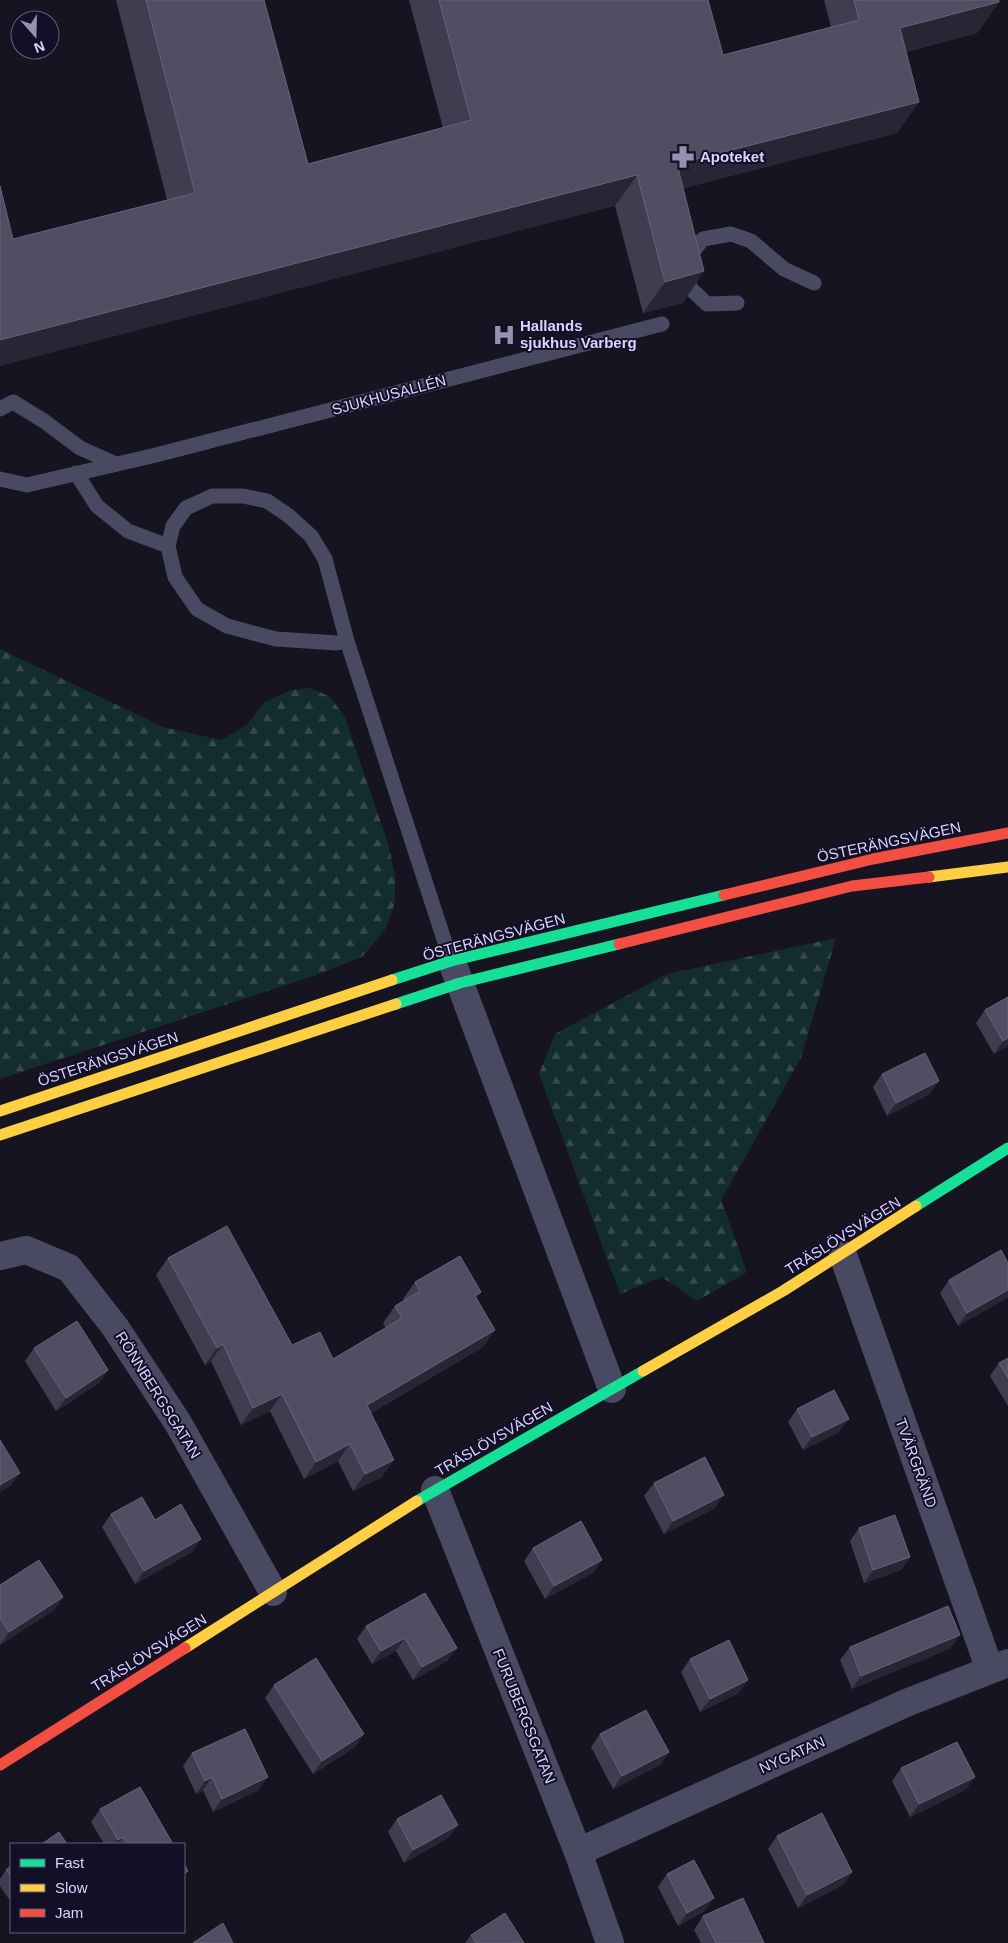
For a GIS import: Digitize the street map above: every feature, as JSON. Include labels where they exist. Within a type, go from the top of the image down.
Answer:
[{"type":"street","name":"ÖSTERÄNGSVÄGEN","points":[[0,1111],[455,972],[873,859],[1008,833]]},
{"type":"street","name":"ÖSTERÄNGSVÄGEN","points":[[0,1135],[455,972],[852,886],[1008,867]]},
{"type":"street","points":[[455,972],[612,1389]]},
{"type":"street","name":"TRÄSLÖVSVÄGEN","points":[[0,1765],[435,1490],[843,1255],[1008,1148]]},
{"type":"street","name":"RÖNNBERGSGATAN","points":[[0,1256],[26,1250],[69,1268],[115,1327],[178,1423],[273,1592]]},
{"type":"street","name":"TVÄRGRÄND","points":[[843,1255],[999,1666]]},
{"type":"street","name":"FURUBERGSGATAN","points":[[435,1490],[578,1852],[610,1943]]},
{"type":"street","name":"NYGATAN","points":[[578,1852],[906,1704],[999,1666]]},
{"type":"lane","points":[[738,303],[707,304],[690,288],[686,260],[703,239],[731,234],[751,241],[784,269],[814,283]]},
{"type":"lane","name":"SJUKHUSALLÉN","points":[[0,479],[27,485],[76,474],[662,324]]},
{"type":"lane","points":[[0,409],[13,402],[44,421],[80,448],[116,464]]},
{"type":"lane","points":[[76,474],[97,506],[128,531],[168,546]]},
{"type":"lane","points":[[347,641],[337,643],[276,640],[227,626],[197,609],[175,577],[168,546],[173,526],[186,508],[212,496],[243,496],[267,501],[289,516],[312,536],[325,558],[347,641],[455,972]]},
{"type":"green space","points":[[0,649],[163,727],[221,740],[247,725],[263,703],[291,690],[310,688],[329,696],[344,715],[388,843],[395,875],[395,903],[385,930],[362,957],[316,975],[0,1079]]},
{"type":"green space","points":[[836,938],[801,1058],[721,1200],[747,1272],[697,1301],[662,1277],[620,1294],[539,1074],[555,1034],[667,974]]},
{"type":"building","points":[[146,0],[264,0],[308,164],[471,120],[439,0],[708,0],[723,55],[859,20],[854,0],[999,0],[999,2],[900,28],[919,102],[677,164],[704,271],[665,282],[637,175],[0,340],[0,186],[13,239],[195,193]]},
{"type":"building","points":[[1008,997],[1008,1038],[1003,1041],[985,1010]]},
{"type":"building","points":[[925,1053],[939,1081],[896,1103],[882,1074]]},
{"type":"building","points":[[227,1226],[292,1345],[320,1332],[333,1359],[402,1318],[395,1306],[420,1291],[415,1282],[460,1256],[481,1292],[475,1296],[495,1330],[367,1405],[394,1460],[365,1474],[350,1444],[316,1462],[282,1394],[253,1408],[223,1344],[217,1348],[168,1258]]},
{"type":"building","points":[[1001,1250],[1008,1263],[1008,1290],[967,1313],[949,1280]]},
{"type":"building","points":[[77,1321],[108,1370],[66,1398],[34,1348]]},
{"type":"building","points":[[1008,1358],[1008,1378],[999,1363]]},
{"type":"building","points":[[834,1390],[849,1419],[812,1437],[797,1409]]},
{"type":"building","points":[[0,1440],[20,1473],[0,1485]]},
{"type":"building","points":[[705,1457],[724,1495],[673,1521],[654,1483]]},
{"type":"building","points":[[142,1497],[155,1520],[181,1504],[201,1539],[144,1571],[111,1514]]},
{"type":"building","points":[[895,1515],[910,1557],[873,1570],[859,1528]]},
{"type":"building","points":[[581,1521],[602,1560],[554,1586],[533,1548]]},
{"type":"building","points":[[39,1560],[63,1597],[9,1632],[0,1618],[0,1585]]},
{"type":"building","points":[[425,1593],[457,1648],[422,1667],[405,1638],[381,1651],[366,1626]]},
{"type":"building","points":[[948,1606],[960,1635],[861,1676],[850,1647]]},
{"type":"building","points":[[729,1640],[748,1680],[710,1699],[690,1659]]},
{"type":"building","points":[[316,1658],[364,1734],[322,1761],[274,1685]]},
{"type":"building","points":[[646,1710],[669,1752],[622,1776],[600,1734]]},
{"type":"building","points":[[245,1729],[268,1777],[222,1799],[212,1777],[205,1781],[192,1753]]},
{"type":"building","points":[[957,1742],[975,1777],[919,1804],[901,1768]]},
{"type":"building","points":[[140,1787],[172,1843],[126,1843],[123,1837],[118,1840],[100,1809]]},
{"type":"building","points":[[441,1795],[458,1825],[413,1850],[397,1819]]},
{"type":"building","points":[[822,1813],[852,1872],[807,1895],[777,1836]]},
{"type":"building","points":[[59,1832],[66,1843],[43,1843]]},
{"type":"building","points":[[694,1860],[714,1898],[687,1913],[667,1874]]},
{"type":"building","points":[[10,1867],[10,1875],[6,1870]]},
{"type":"building","points":[[743,1898],[764,1943],[716,1943],[703,1916]]},
{"type":"building","points":[[505,1913],[524,1943],[476,1943],[471,1935]]},
{"type":"building","points":[[223,1923],[233,1943],[193,1943]]},
{"type":"traffic: fast","points":[[392,980],[451,961],[724,895]]},
{"type":"traffic: fast","points":[[396,1004],[460,983],[619,944]]},
{"type":"traffic: fast","points":[[916,1206],[1008,1148]]},
{"type":"traffic: fast","points":[[417,1501],[643,1371]]},
{"type":"traffic: slow","points":[[929,877],[1008,867]]},
{"type":"traffic: slow","points":[[0,1111],[392,980]]},
{"type":"traffic: slow","points":[[0,1135],[396,1004]]},
{"type":"traffic: slow","points":[[643,1371],[783,1291],[916,1206]]},
{"type":"traffic: slow","points":[[185,1648],[417,1501]]},
{"type":"traffic: jam","points":[[724,895],[873,859],[1008,833]]},
{"type":"traffic: jam","points":[[619,944],[852,886],[929,877]]},
{"type":"traffic: jam","points":[[0,1765],[185,1648]]},
{"type":"place","name":"Apoteket","points":[[683,157]]},
{"type":"place","name":"Hallands sjukhus Varberg","points":[[504,335]]}]
